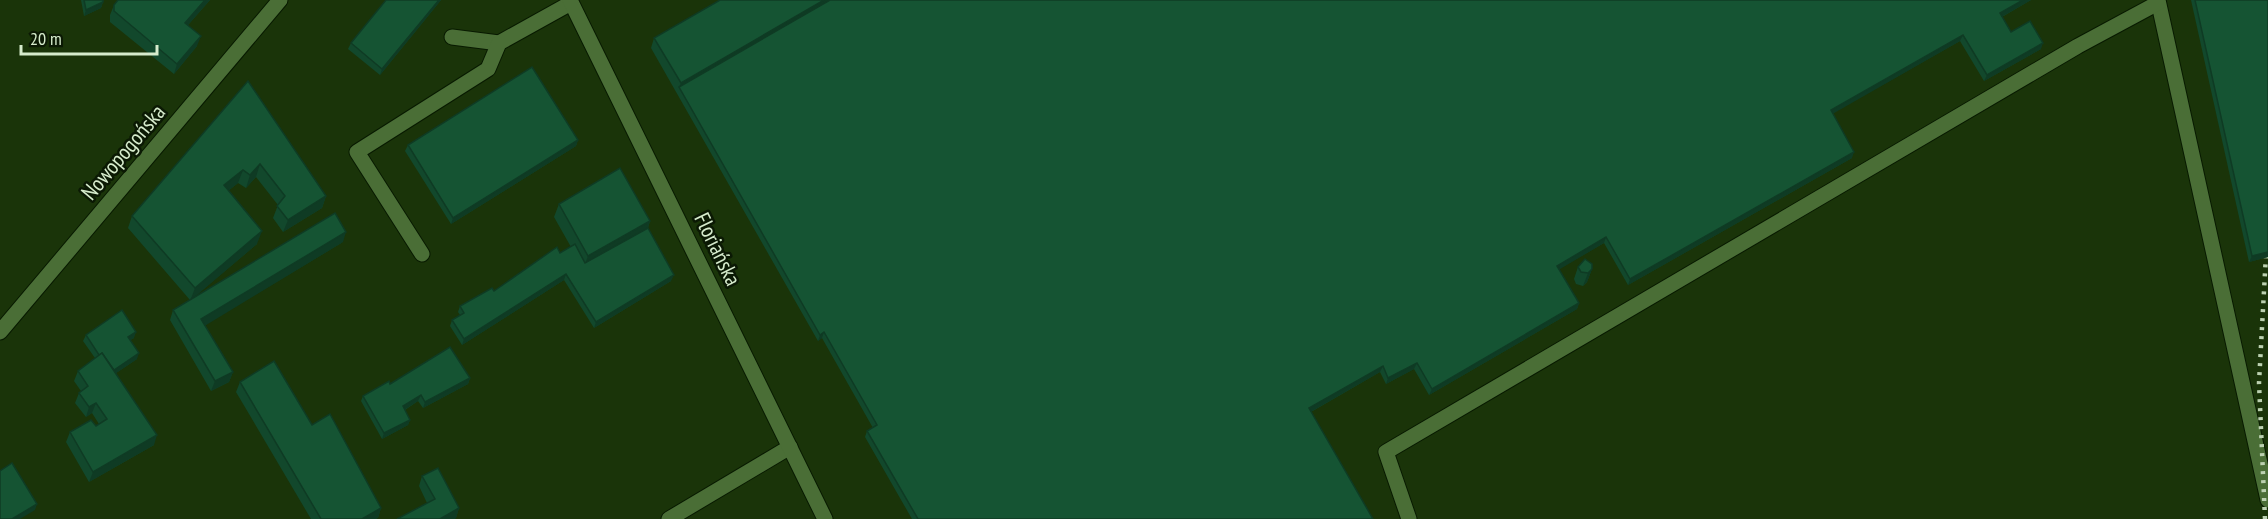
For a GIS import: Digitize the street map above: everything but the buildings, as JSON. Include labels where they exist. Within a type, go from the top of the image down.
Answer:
[{"type":"street","name":"Nowopogońska","points":[[0,332],[280,0]]},
{"type":"street","points":[[422,254],[357,152],[488,69],[499,43],[570,2]]},
{"type":"street","name":"Floriańska","points":[[570,2],[825,519]]},
{"type":"street","points":[[1409,519],[1386,452],[2078,46],[2158,2],[2268,500]]},
{"type":"street","points":[[452,37],[499,43]]},
{"type":"street","points":[[669,519],[790,447]]},
{"type":"railway","points":[[2265,519],[2259,383],[2266,254]]}]
